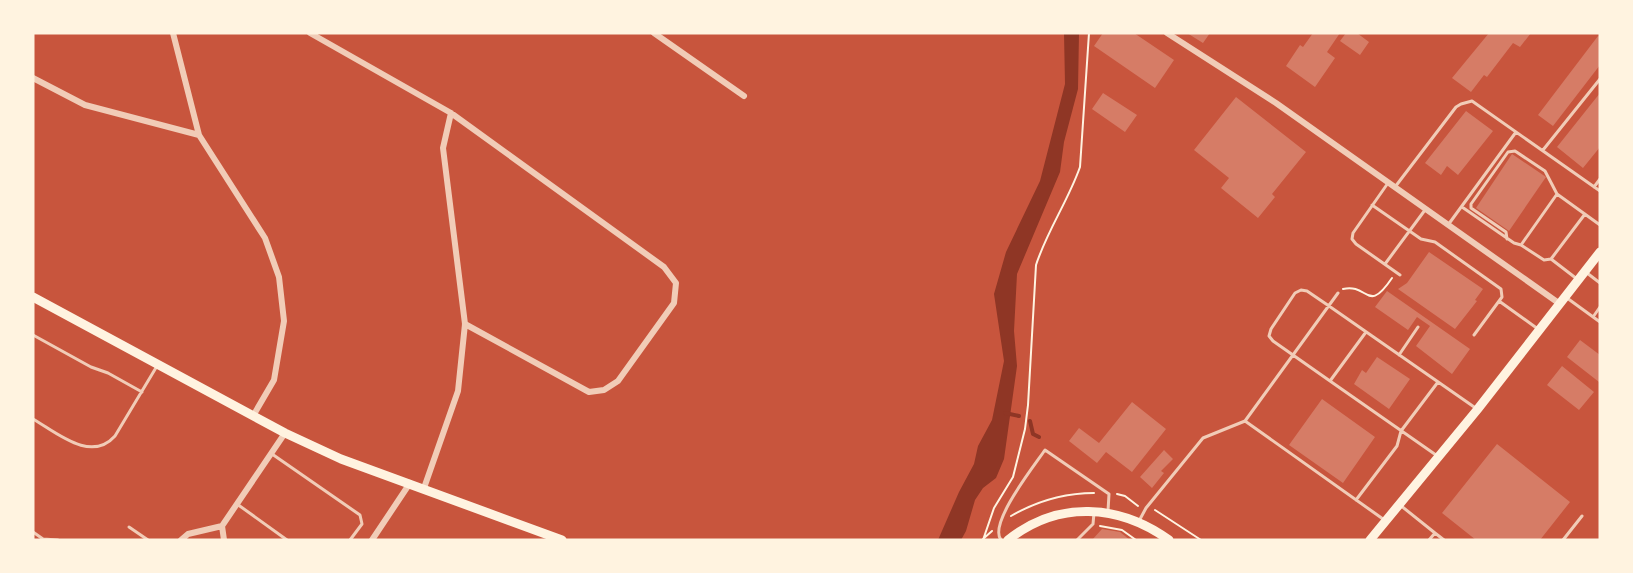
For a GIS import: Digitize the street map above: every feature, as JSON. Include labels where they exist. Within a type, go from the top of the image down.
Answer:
[{"type":"main road","points":[[1370,540],[1477,410],[1600,252]]},
{"type":"main road","points":[[33,297],[285,434],[340,459],[562,540]]},
{"type":"main road","points":[[1008,540],[1029,526],[1055,515],[1094,511],[1139,521],[1169,540]]},
{"type":"street","points":[[174,33],[199,135],[265,238],[279,277],[284,321],[274,380],[253,416]]},
{"type":"street","points":[[310,33],[451,113],[664,267],[676,284],[674,303],[618,381],[604,390],[589,392],[465,324]]},
{"type":"street","points":[[654,33],[744,96]]},
{"type":"street","points":[[1167,33],[1276,103],[1448,225],[1563,300]]},
{"type":"street","points":[[33,78],[85,105],[199,135]]},
{"type":"street","points":[[424,488],[458,390],[465,324],[443,148],[451,113]]},
{"type":"street","points":[[187,539],[222,526],[285,434]]},
{"type":"street","points":[[372,540],[410,483]]},
{"type":"street","points":[[222,526],[224,540]]},
{"type":"lane","points":[[1543,151],[1600,79]]},
{"type":"lane","points":[[1395,187],[1456,107],[1472,101],[1600,191]]},
{"type":"lane","points":[[1448,225],[1516,132]]},
{"type":"lane","points":[[1507,239],[1506,232],[1473,210],[1471,204],[1508,152],[1515,151],[1545,171],[1557,194],[1600,225]]},
{"type":"lane","points":[[1594,187],[1600,180]]},
{"type":"lane","points":[[1388,182],[1353,233],[1352,239],[1400,275]]},
{"type":"lane","points":[[1521,244],[1557,194]]},
{"type":"lane","points":[[1372,205],[1421,239],[1435,242],[1498,286],[1503,293],[1474,335]]},
{"type":"lane","points":[[1462,207],[1507,239],[1521,244],[1544,260],[1551,259],[1600,283]]},
{"type":"lane","points":[[1386,264],[1426,208]]},
{"type":"lane","points":[[1551,259],[1585,214]]},
{"type":"lane","points":[[1438,457],[1274,341],[1269,332],[1295,293],[1304,290],[1329,306],[1477,410]]},
{"type":"lane","points":[[1139,521],[1146,508],[1203,438],[1245,421],[1338,293]]},
{"type":"lane","points":[[1563,300],[1600,322]]},
{"type":"lane","points":[[1499,301],[1539,330]]},
{"type":"lane","points":[[1593,317],[1600,307]]},
{"type":"lane","points":[[1399,355],[1418,327]]},
{"type":"lane","points":[[1330,381],[1365,332]]},
{"type":"lane","points":[[33,335],[142,392]]},
{"type":"lane","points":[[33,419],[80,446],[99,447],[115,436],[158,365]]},
{"type":"lane","points":[[1356,500],[1397,446],[1401,432],[1438,382]]},
{"type":"lane","points":[[1245,421],[1385,520]]},
{"type":"lane","points":[[1001,540],[998,536],[998,529],[1005,510],[1045,450],[1109,494],[1108,513]]},
{"type":"lane","points":[[272,454],[360,515],[362,524],[350,540]]},
{"type":"lane","points":[[237,504],[287,540]]},
{"type":"lane","points":[[1399,504],[1444,540]]},
{"type":"lane","points":[[1077,540],[1093,524],[1094,511]]},
{"type":"lane","points":[[1563,540],[1582,516]]},
{"type":"lane","points":[[129,527],[148,540]]},
{"type":"lane","points":[[33,532],[42,539],[57,540]]},
{"type":"lane","points":[[1429,540],[1435,533]]},
{"type":"path","points":[[983,540],[994,508],[1013,477],[1025,429],[1036,265],[1042,248],[1073,187],[1080,166],[1089,33]]},
{"type":"path","points":[[1338,293],[1346,288],[1356,289],[1366,295],[1378,295],[1396,272]]},
{"type":"path","points":[[1095,532],[1101,525],[1122,530],[1136,540]]},
{"type":"shaded area","points":[[1064,33],[1079,33],[1078,89],[1064,142],[1060,172],[1017,274],[1014,331],[1017,366],[1004,459],[996,478],[983,488],[975,500],[961,540],[938,540],[974,464],[978,446],[992,420],[1004,361],[994,294],[1006,252],[1040,181],[1065,84]]},
{"type":"building","points":[[1103,33],[1134,33],[1174,60],[1155,88],[1094,46]]},
{"type":"building","points":[[1187,33],[1210,33],[1203,43]]},
{"type":"building","points":[[1313,33],[1340,33],[1327,52],[1335,58],[1315,87],[1286,66],[1300,45],[1303,47]]},
{"type":"building","points":[[1346,33],[1357,33],[1369,42],[1360,55],[1340,41]]},
{"type":"building","points":[[1489,33],[1531,33],[1520,47],[1513,43],[1487,77],[1484,75],[1471,92],[1452,78]]},
{"type":"building","points":[[1598,36],[1600,37],[1600,65],[1553,126],[1538,115]]},
{"type":"building","points":[[1103,93],[1137,115],[1125,132],[1092,109]]},
{"type":"building","points":[[1600,93],[1600,147],[1583,168],[1557,147]]},
{"type":"building","points":[[1236,97],[1306,152],[1272,194],[1275,197],[1258,218],[1221,188],[1229,178],[1194,150]]},
{"type":"building","points":[[1466,111],[1493,131],[1458,175],[1447,166],[1441,175],[1425,163]]},
{"type":"building","points":[[1512,154],[1546,177],[1509,231],[1476,208]]},
{"type":"building","points":[[1429,252],[1483,289],[1475,300],[1477,301],[1455,329],[1398,289],[1407,283]]},
{"type":"building","points":[[1387,291],[1470,349],[1452,374],[1416,346],[1430,326],[1417,317],[1408,330],[1375,307]]},
{"type":"building","points":[[1580,340],[1600,355],[1599,382],[1567,357]]},
{"type":"building","points":[[1377,357],[1410,379],[1389,409],[1354,384],[1362,370],[1366,373]]},
{"type":"building","points":[[1562,366],[1594,392],[1579,410],[1547,385]]},
{"type":"building","points":[[1322,399],[1375,437],[1343,483],[1289,445]]},
{"type":"building","points":[[1132,402],[1166,429],[1132,472],[1106,452],[1097,463],[1069,441],[1079,428],[1099,443]]},
{"type":"building","points":[[1497,444],[1570,502],[1540,540],[1476,540],[1442,513]]},
{"type":"building","points":[[1164,450],[1173,459],[1161,471],[1164,473],[1152,488],[1140,477]]},
{"type":"building","points":[[1102,529],[1120,532],[1130,540],[1092,540]]},
{"type":"waterway","points":[[1005,413],[1019,416]]},
{"type":"waterway","points":[[1030,421],[1033,434],[1039,437]]}]
